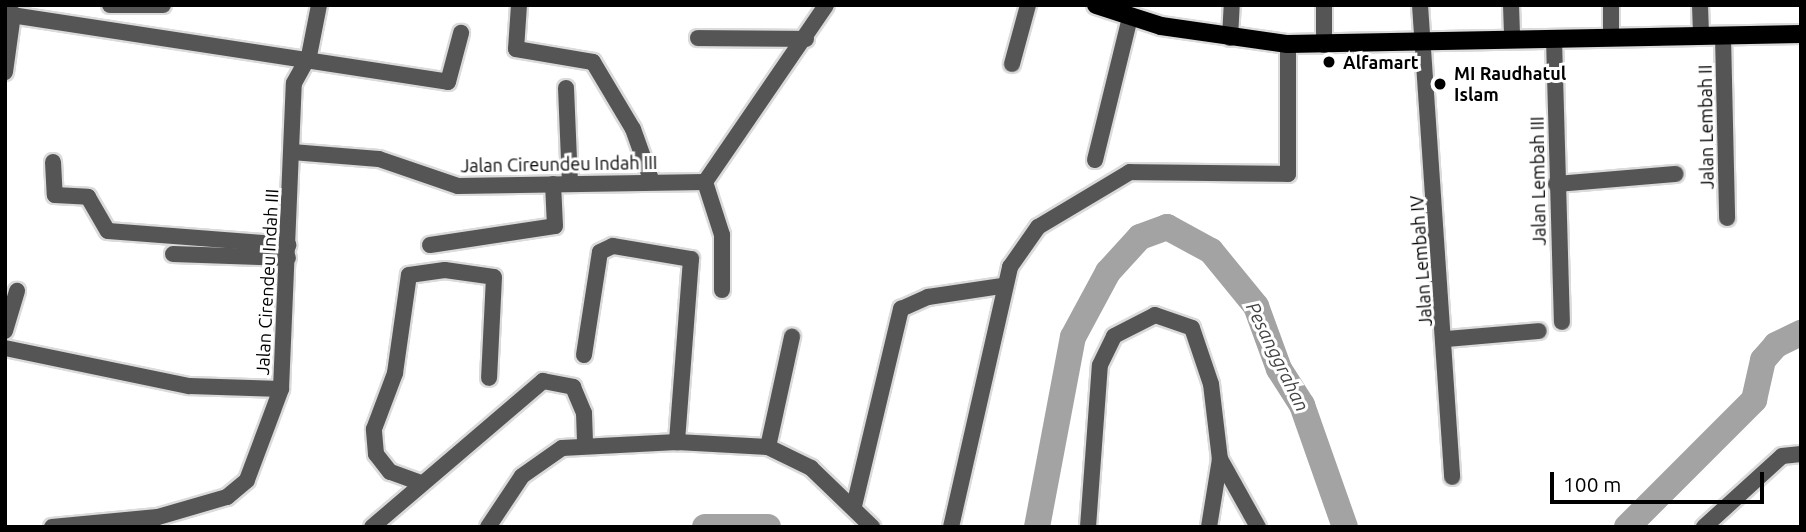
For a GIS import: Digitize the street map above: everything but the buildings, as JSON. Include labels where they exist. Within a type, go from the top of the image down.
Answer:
[{"type":"main road","points":[[1096,5],[1130,19],[1230,38],[1288,44],[1801,34]]},
{"type":"street","points":[[110,5],[163,5]]},
{"type":"street","name":"Jalan Cirendeu Indah III","points":[[52,527],[158,517],[227,497],[247,480],[281,389],[295,83],[309,56],[319,5]]},
{"type":"street","points":[[519,5],[516,49],[593,62],[633,129],[652,181]]},
{"type":"street","points":[[722,290],[722,234],[705,182],[806,39],[826,5]]},
{"type":"street","points":[[1012,64],[1028,5]]},
{"type":"street","points":[[1230,38],[1232,5]]},
{"type":"street","points":[[1324,5],[1324,45]]},
{"type":"street","name":"Jalan Lembah IV","points":[[1420,5],[1446,339],[1452,477]]},
{"type":"street","points":[[1511,5],[1513,39]]},
{"type":"street","points":[[1611,5],[1611,38]]},
{"type":"street","points":[[1700,5],[1701,36]]},
{"type":"street","points":[[5,72],[9,14],[33,11],[449,82],[461,33]]},
{"type":"street","points":[[1095,160],[1130,19]]},
{"type":"street","name":"Jalan Lembah II","points":[[1723,36],[1727,218]]},
{"type":"street","points":[[698,38],[806,39]]},
{"type":"street","name":"Jalan Lembah III","points":[[1554,39],[1562,322]]},
{"type":"street","points":[[951,527],[1001,315],[1002,286],[1038,227],[1112,178],[1161,171],[1287,174],[1288,44]]},
{"type":"street","points":[[566,88],[570,181]]},
{"type":"street","name":"Jalan Cireundeu Indah III","points":[[292,152],[379,159],[458,186],[553,184],[570,181],[705,182]]},
{"type":"street","points":[[53,162],[55,195],[88,197],[108,231],[288,252]]},
{"type":"street","points":[[1556,184],[1675,174]]},
{"type":"street","points":[[430,244],[555,226],[553,184]]},
{"type":"street","points":[[584,355],[600,252],[613,246],[691,259],[677,442]]},
{"type":"street","points":[[173,254],[288,252]]},
{"type":"street","points":[[421,483],[390,472],[376,454],[374,429],[395,373],[409,275],[445,270],[494,277],[489,378]]},
{"type":"street","points":[[854,506],[901,309],[928,297],[1002,286]]},
{"type":"street","points":[[5,331],[17,291]]},
{"type":"street","points":[[1088,527],[1100,365],[1114,336],[1155,315],[1192,328],[1211,384],[1220,459],[1209,527]]},
{"type":"street","points":[[1446,339],[1539,331]]},
{"type":"street","points":[[768,447],[792,337]]},
{"type":"street","points":[[5,348],[189,386],[281,389]]},
{"type":"street","points":[[372,527],[543,381],[573,387],[584,413],[585,444]]},
{"type":"street","points":[[488,527],[522,476],[562,448],[585,444],[677,442],[768,447],[811,468],[854,506],[872,527]]},
{"type":"street","points":[[1704,527],[1782,456],[1801,454]]},
{"type":"street","points":[[1220,459],[1258,527]]},
{"type":"waterway","name":"Pesanggrahan","points":[[1037,527],[1073,337],[1108,272],[1140,237],[1167,227],[1211,251],[1256,306],[1279,369],[1302,405],[1345,527]]},
{"type":"waterway","name":"Pesanggrahan","points":[[1627,527],[1754,400],[1763,360],[1776,345],[1801,333]]},
{"type":"waterway","name":"Pesanggrahan","points":[[705,527],[768,527]]},
{"type":"place","name":"Alfamart","points":[[1329,62]]},
{"type":"place","name":"MI Raudhatul Islam","points":[[1440,84]]}]
